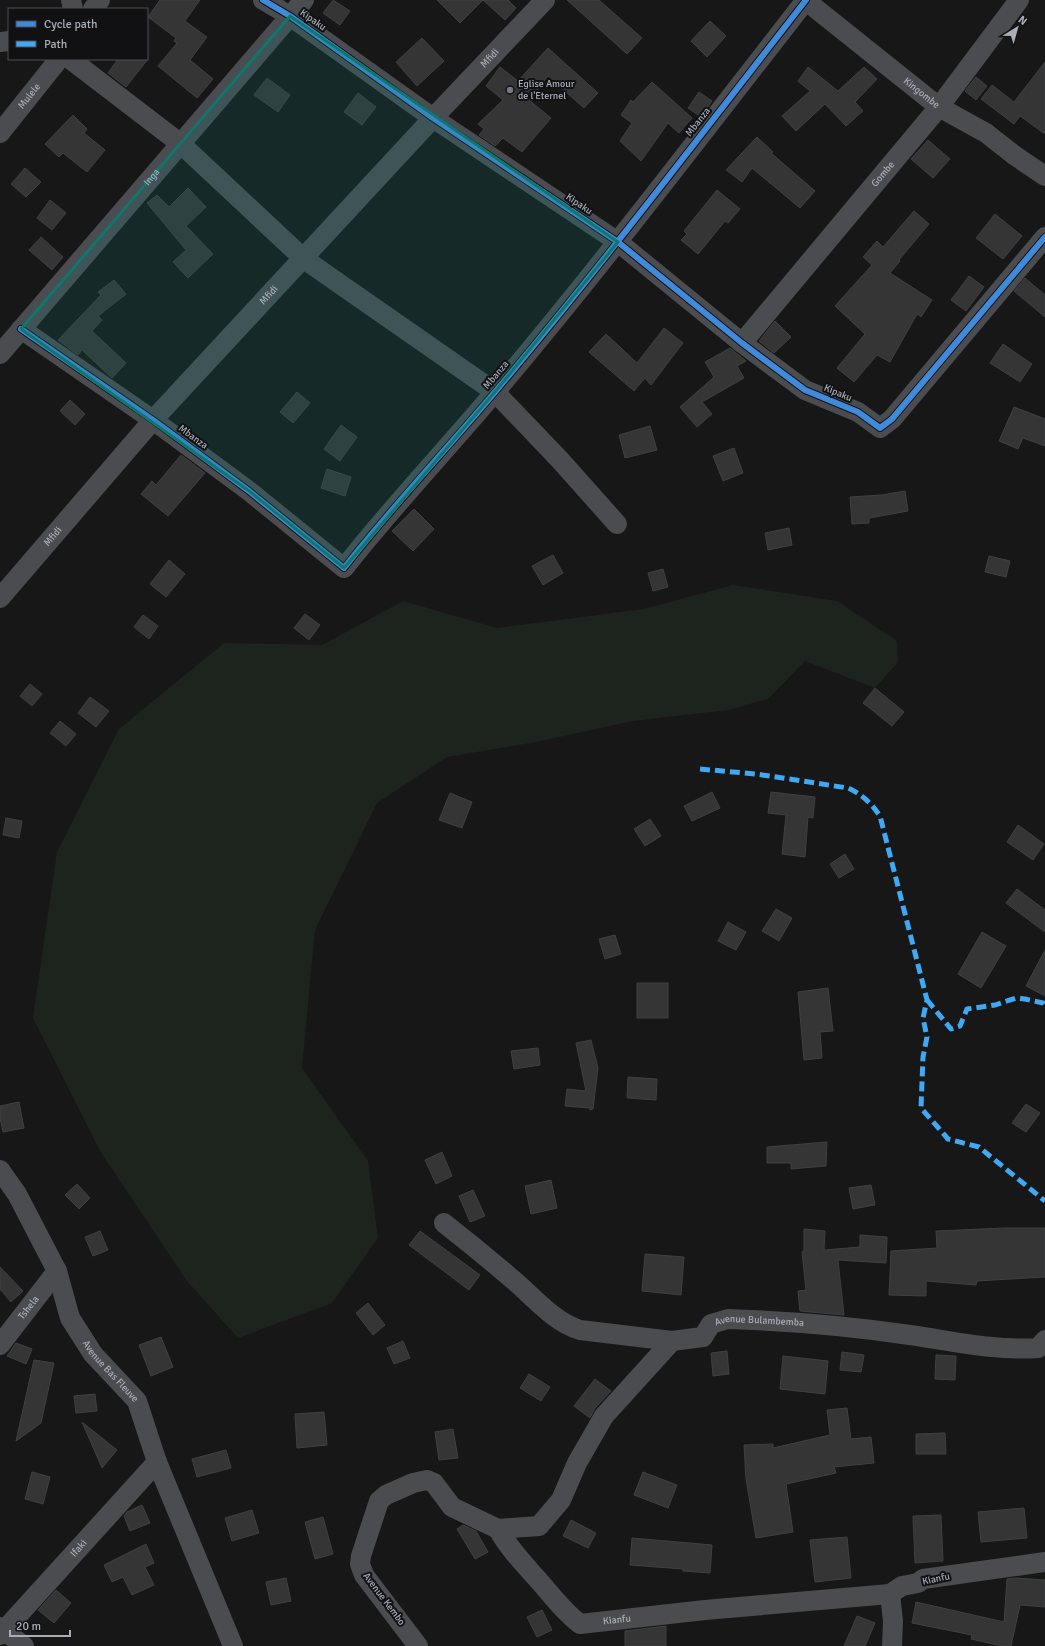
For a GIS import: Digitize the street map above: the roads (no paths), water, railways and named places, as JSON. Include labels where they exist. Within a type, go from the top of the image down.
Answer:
[{"type":"street","points":[[94,8],[100,0]]},
{"type":"street","name":"Kipaku","points":[[263,0],[290,16],[433,118],[618,242],[742,343],[804,390],[858,412],[880,428],[892,419],[1045,237]]},
{"type":"street","name":"Inga","points":[[0,354],[304,0]]},
{"type":"street","name":"Mfidi","points":[[0,598],[153,420],[304,259],[433,118],[545,0]]},
{"type":"street","name":"Kingombe","points":[[805,0],[939,107],[986,132],[1014,155],[1045,176]]},
{"type":"street","name":"Mbanza","points":[[153,420],[249,491],[344,568],[365,541],[495,392],[618,242],[805,0]]},
{"type":"street","name":"Gombe","points":[[742,343],[939,107],[1019,0]]},
{"type":"street","name":"Mulele","points":[[0,133],[58,60]]},
{"type":"street","points":[[71,60],[181,144],[304,259],[495,392],[560,460],[617,524]]},
{"type":"street","points":[[21,329],[153,420]]},
{"type":"street","name":"Avenue Bas Fleuve","points":[[0,1170],[17,1194],[57,1271],[70,1318],[93,1354],[137,1401],[156,1462],[233,1646]]},
{"type":"street","name":"Avenue Bulambemba","points":[[444,1223],[512,1278],[560,1320],[569,1327],[580,1330],[672,1341],[704,1337],[711,1324],[728,1319],[860,1328],[958,1343],[1022,1349],[1038,1348],[1045,1340]]},
{"type":"street","name":"Tshela","points":[[0,1345],[57,1271]]},
{"type":"street","points":[[498,1529],[538,1526],[561,1500],[576,1463],[604,1416],[672,1341]]},
{"type":"street","name":"Ifaki","points":[[1,1631],[156,1462]]},
{"type":"street","name":"Avenue Kembo","points":[[418,1646],[364,1575],[360,1564],[361,1556],[379,1501],[386,1495],[413,1483],[427,1480],[434,1483],[452,1507],[498,1529]]},
{"type":"street","name":"Kianfu","points":[[498,1529],[505,1541],[518,1557],[568,1615],[580,1624],[705,1610],[890,1594],[902,1586],[918,1583],[923,1580],[1045,1562]]},
{"type":"street","points":[[890,1594],[893,1621],[892,1646]]},
{"type":"street","points":[[1,1631],[24,1646]]},
{"type":"place","name":"Eglise Amour de l'Eternel","points":[[510,90]]}]
